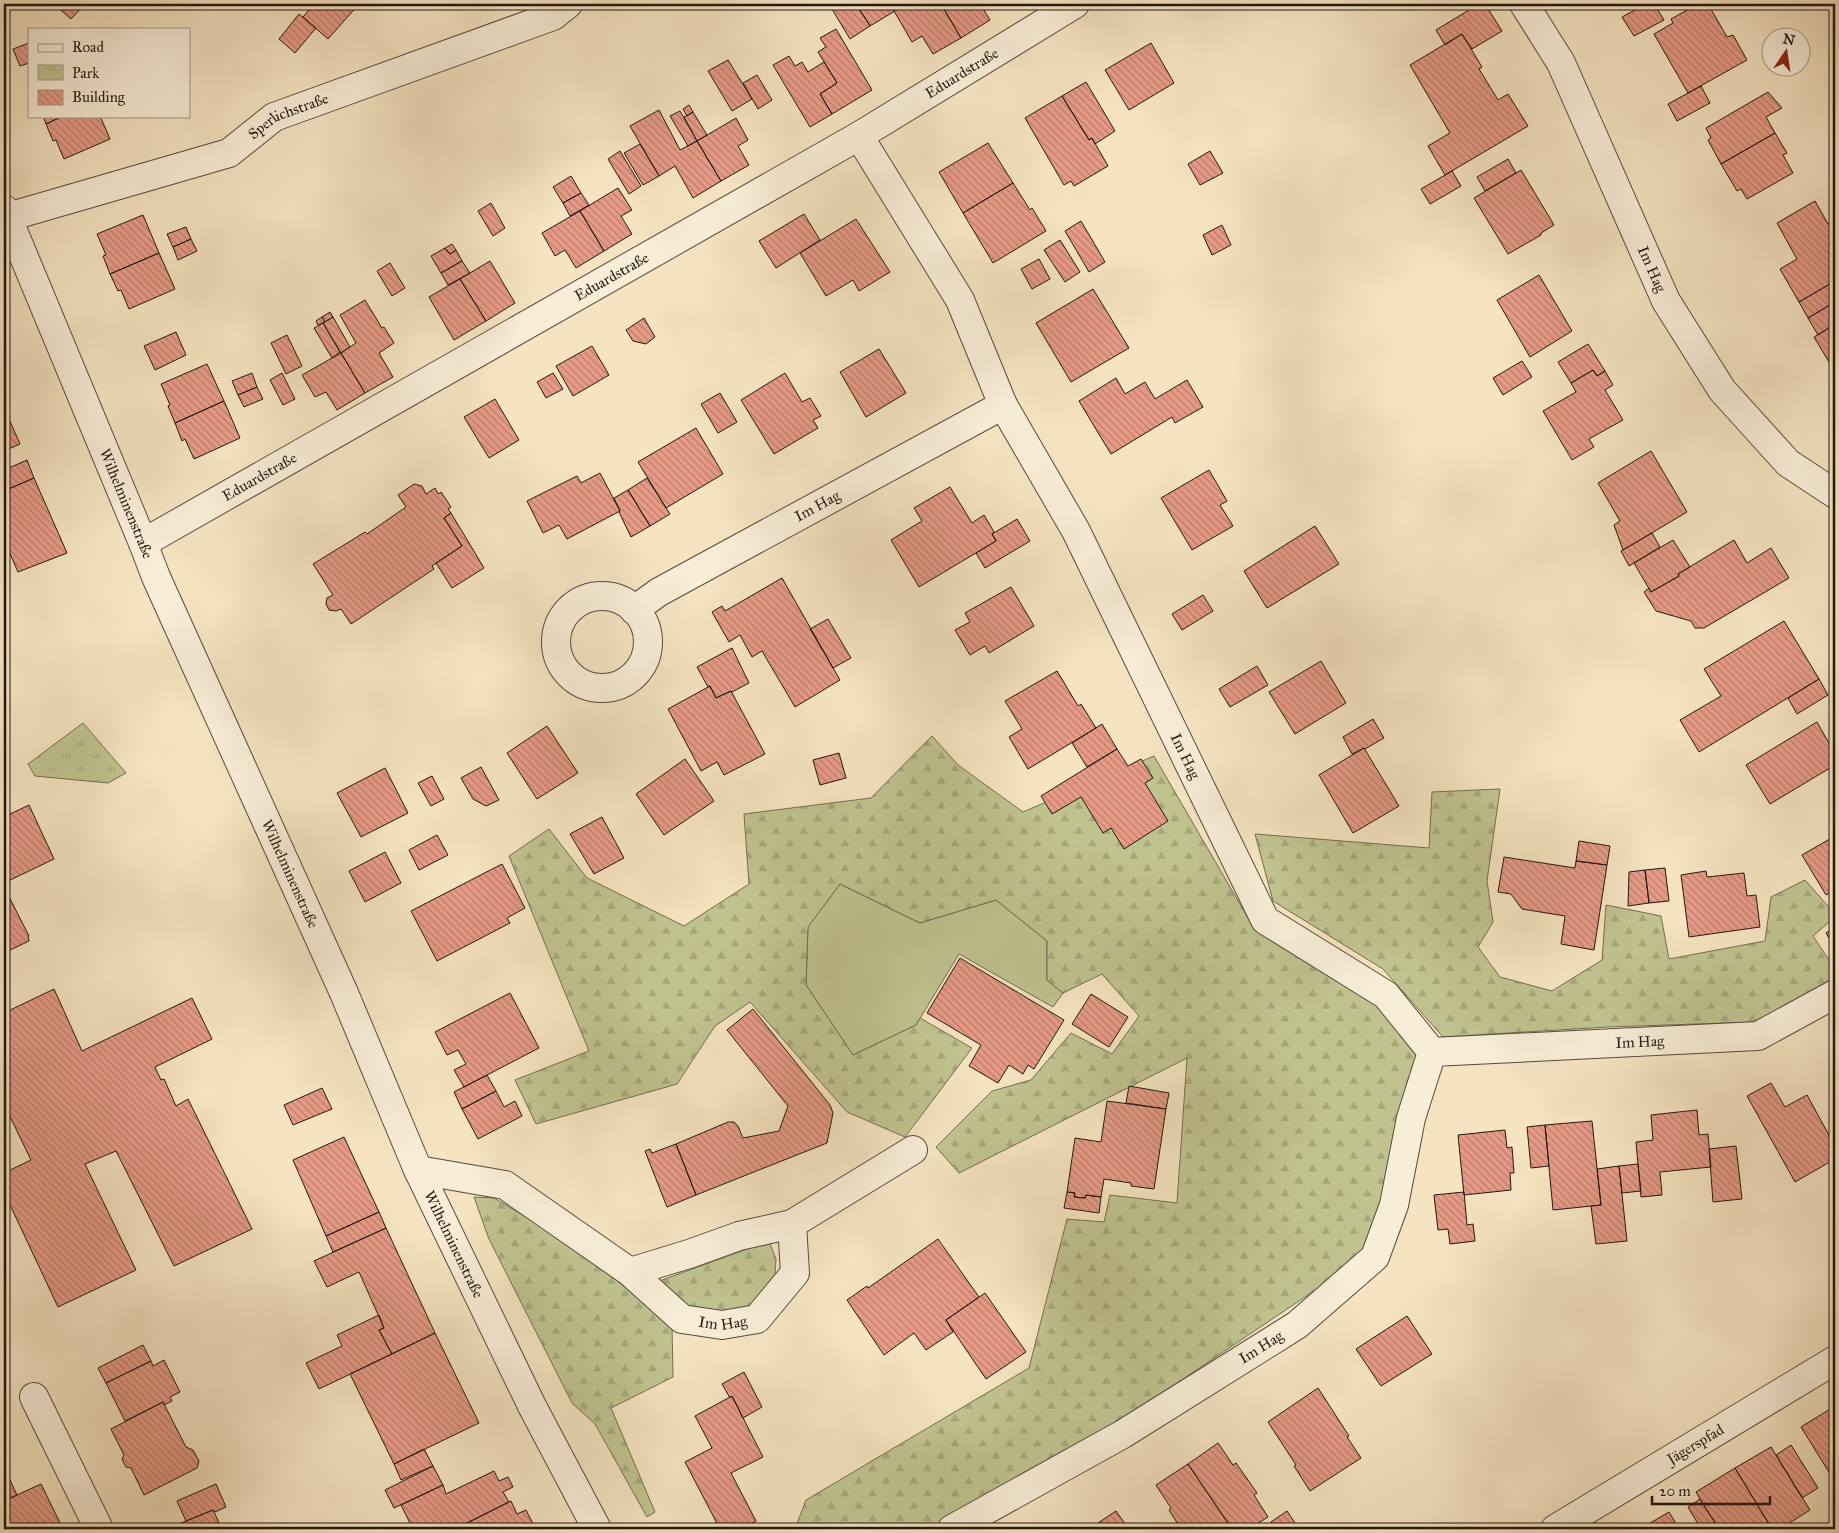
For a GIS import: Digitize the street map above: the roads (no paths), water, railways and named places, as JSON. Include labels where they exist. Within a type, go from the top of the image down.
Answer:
[{"type":"street","name":"Sperlichstraße","points":[[6,213],[229,153],[274,117],[553,16],[568,4]]},
{"type":"street","name":"Eduardstraße","points":[[143,543],[859,136],[1075,4]]},
{"type":"street","name":"Im Hag","points":[[1524,4],[1561,64],[1666,301],[1722,390],[1788,463],[1835,494]]},
{"type":"street","name":"Im Hag","points":[[859,136],[960,300],[1003,405],[1076,530],[1265,920],[1386,995],[1432,1052]]},
{"type":"street","name":"Wilhelminenstraße","points":[[6,213],[156,577],[344,993],[418,1170],[532,1406],[597,1529]]},
{"type":"street","name":"Im Hag","points":[[634,610],[659,592],[1003,405]]},
{"type":"street","name":"Im Hag","points":[[1432,1052],[1758,1036],[1835,994]]},
{"type":"street","name":"Im Hag","points":[[952,1529],[1122,1434],[1298,1325],[1375,1256],[1394,1204],[1411,1118],[1432,1052]]},
{"type":"street","points":[[630,1272],[739,1236],[792,1224],[913,1150]]},
{"type":"street","name":"Im Hag","points":[[418,1170],[505,1185],[630,1272],[682,1320],[722,1325],[758,1319],[794,1273],[792,1224]]},
{"type":"street","name":"Jägerspfad","points":[[1554,1529],[1835,1360]]},
{"type":"street","points":[[34,1398],[99,1529]]}]
